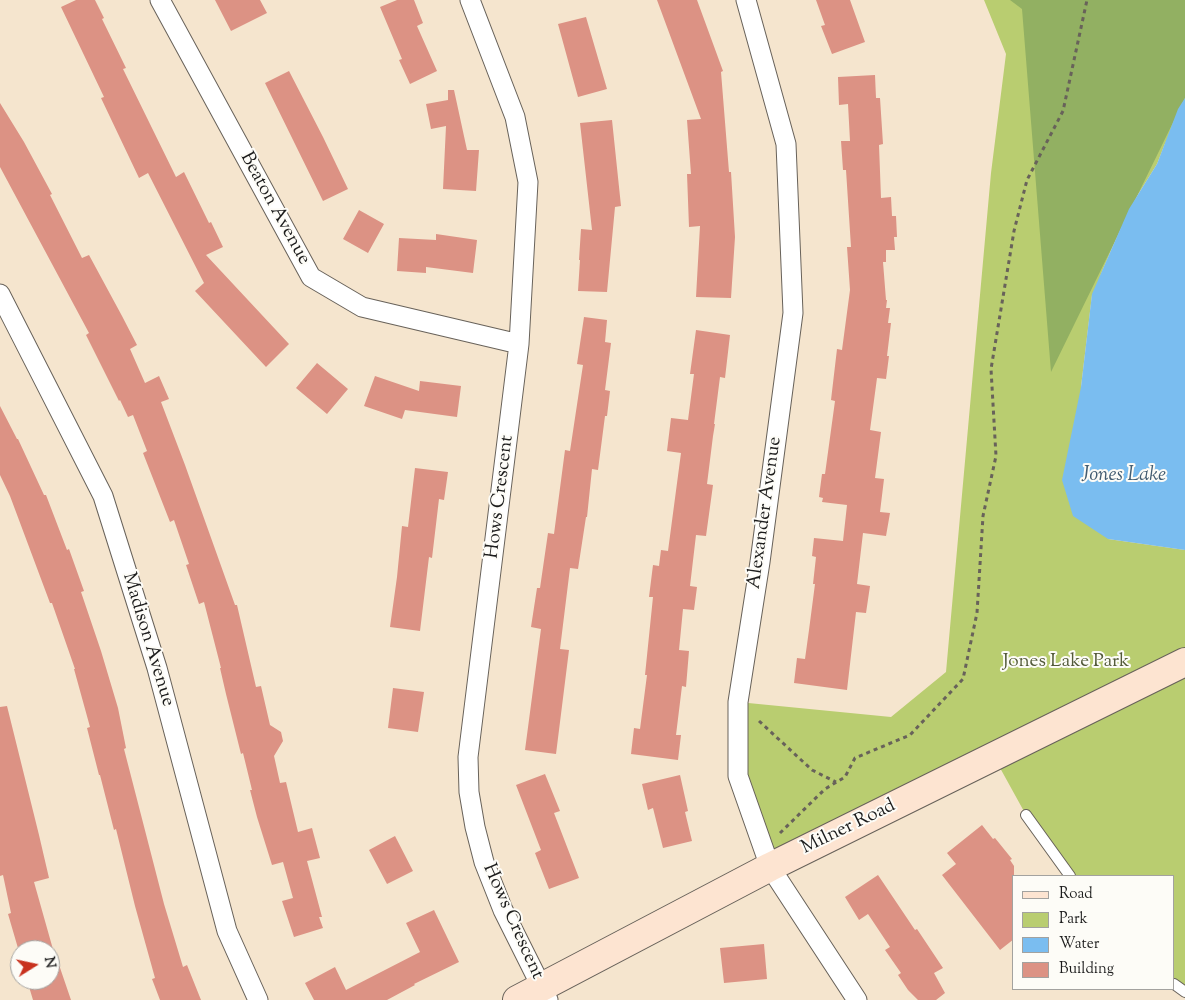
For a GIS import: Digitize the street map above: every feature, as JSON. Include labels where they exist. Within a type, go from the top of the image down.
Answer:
[{"type":"street","name":"Beaton Avenue","points":[[160,0],[312,277],[362,307],[519,344]]},
{"type":"street","name":"Hows Crescent","points":[[470,0],[514,117],[528,182],[519,344],[468,757],[469,783],[474,827],[484,862],[503,910],[545,994]]},
{"type":"street","name":"Alexander Avenue","points":[[746,0],[786,144],[792,313],[760,562],[738,702],[738,776],[770,866],[857,1000]]},
{"type":"street","name":"Madison Avenue","points":[[0,294],[103,496],[157,668],[227,931],[258,1000]]},
{"type":"street","name":"Milner Road","points":[[517,1000],[545,994],[770,866],[1185,662]]},
{"type":"lane","points":[[1026,815],[1069,875]]},
{"type":"path","points":[[779,834],[826,789],[845,778],[855,758],[910,735],[964,679],[977,613],[982,516],[996,456],[991,369],[1014,231],[1027,180],[1063,111],[1087,0]]},
{"type":"path","points":[[738,702],[812,770],[836,782]]},
{"type":"green space","name":"Jones Lake Park","points":[[984,0],[1185,0],[1185,403],[1092,295],[1081,387],[1108,539],[1185,550],[1185,992],[1175,985],[1175,875],[1069,875],[1026,815],[994,757],[770,867],[738,776],[738,702],[891,717],[946,672],[991,173],[1006,54]],"holes":[[[1166,141],[1161,162],[1100,276],[1129,209],[1157,164]]]},
{"type":"green space","points":[[1010,0],[1185,0],[1185,98],[1051,372],[1022,9]]},
{"type":"water","name":"Jones Lake","points":[[1185,98],[1185,550],[1108,539],[1073,516],[1062,480],[1081,387],[1092,294],[1129,209],[1157,164],[1178,109]]},
{"type":"building","points":[[76,0],[95,0],[104,18],[102,19],[126,68],[123,69],[176,177],[184,172],[209,223],[211,222],[223,247],[206,255],[289,344],[266,367],[195,291],[204,283],[148,173],[139,178],[101,98],[104,97],[61,7]]},
{"type":"building","points":[[215,0],[260,0],[267,13],[231,31]]},
{"type":"building","points":[[397,0],[414,0],[423,23],[417,26],[437,71],[410,84],[399,60],[402,59],[380,7]]},
{"type":"building","points":[[657,0],[697,0],[723,71],[721,72],[729,172],[731,172],[735,237],[731,298],[696,297],[700,226],[689,227],[687,174],[691,174],[687,120],[701,119]]},
{"type":"building","points":[[816,0],[850,0],[865,42],[832,54],[821,26],[825,25]]},
{"type":"building","points":[[586,17],[607,89],[578,97],[558,24]]},
{"type":"building","points":[[289,71],[348,189],[323,201],[265,83]]},
{"type":"building","points":[[875,75],[876,98],[880,98],[883,144],[879,145],[881,198],[891,197],[892,216],[896,216],[897,237],[894,237],[895,250],[886,250],[886,262],[883,262],[887,300],[886,308],[890,308],[888,323],[891,323],[887,356],[889,356],[886,379],[877,378],[870,430],[881,432],[875,478],[884,479],[880,512],[890,513],[886,536],[863,533],[857,584],[870,586],[866,613],[856,612],[847,690],[794,683],[797,658],[805,659],[809,630],[815,584],[813,584],[816,557],[812,556],[814,538],[843,541],[847,505],[822,502],[823,498],[819,497],[822,474],[825,474],[835,401],[831,400],[837,349],[842,350],[850,290],[847,247],[851,247],[846,170],[843,170],[841,141],[850,141],[848,104],[839,105],[838,77]]},
{"type":"building","points":[[448,90],[454,90],[467,150],[479,150],[476,191],[443,189],[446,126],[431,129],[426,104],[448,100]]},
{"type":"building","points":[[0,103],[52,194],[50,195],[82,258],[89,255],[122,316],[137,345],[130,349],[145,383],[159,376],[169,399],[161,402],[235,605],[237,605],[256,687],[261,686],[270,725],[281,732],[283,741],[274,756],[280,783],[286,782],[298,832],[312,828],[320,858],[307,861],[322,917],[319,917],[323,928],[294,937],[282,901],[293,898],[283,862],[272,865],[257,817],[243,753],[241,754],[204,602],[199,604],[186,565],[189,564],[174,520],[170,522],[143,453],[147,451],[133,415],[128,417],[119,401],[86,335],[89,333],[0,167]]},
{"type":"building","points":[[612,120],[621,206],[615,207],[607,292],[578,291],[581,229],[592,230],[580,123]]},
{"type":"building","points":[[359,210],[384,224],[368,253],[343,239]]},
{"type":"building","points":[[436,234],[477,240],[473,273],[426,267],[426,273],[397,271],[399,238],[436,240]]},
{"type":"building","points":[[584,317],[607,320],[605,342],[611,343],[605,390],[610,391],[598,470],[592,469],[587,517],[578,569],[570,568],[560,649],[569,650],[556,754],[525,750],[541,629],[531,627],[537,588],[540,588],[548,533],[554,534],[565,450],[570,451],[583,365],[577,364]]},
{"type":"building","points":[[696,330],[730,335],[725,378],[720,377],[714,424],[707,484],[713,485],[706,536],[696,535],[690,586],[697,587],[694,610],[683,609],[679,650],[689,651],[686,687],[682,686],[676,735],[681,735],[678,760],[631,754],[634,728],[640,729],[647,675],[645,675],[653,597],[649,597],[653,565],[659,566],[661,550],[668,551],[681,453],[667,451],[671,418],[688,420],[694,374],[690,374]]},
{"type":"building","points":[[317,363],[348,389],[327,414],[296,388]]},
{"type":"building","points":[[375,376],[419,391],[420,381],[461,386],[457,417],[405,410],[402,419],[364,406]]},
{"type":"building","points":[[0,406],[18,439],[44,495],[46,495],[67,550],[69,549],[84,591],[81,592],[118,708],[126,748],[124,749],[164,904],[183,967],[187,965],[201,1000],[160,1000],[152,979],[155,978],[116,829],[114,830],[99,775],[87,728],[90,727],[75,669],[52,603],[50,603],[10,496],[0,475]]},
{"type":"building","points":[[415,468],[448,472],[444,500],[439,499],[432,558],[429,557],[420,631],[390,627],[402,526],[408,527]]},
{"type":"building","points":[[393,688],[424,692],[418,732],[388,728]]},
{"type":"building","points":[[7,706],[49,878],[34,882],[50,940],[16,940],[8,914],[11,913],[3,875],[0,876],[0,707]]},
{"type":"building","points":[[545,774],[560,811],[554,813],[579,878],[549,889],[535,853],[541,850],[516,785]]},
{"type":"building","points":[[680,775],[688,811],[685,812],[692,841],[663,848],[653,808],[648,810],[642,784]]},
{"type":"building","points":[[982,825],[1012,859],[1010,860],[1014,866],[1014,875],[1012,875],[1012,941],[1000,950],[942,875],[956,864],[947,853]]},
{"type":"building","points":[[395,836],[413,871],[387,884],[369,850]]},
{"type":"building","points":[[878,875],[943,968],[934,973],[945,993],[936,1000],[918,1000],[908,990],[898,975],[901,973],[885,950],[890,947],[868,914],[859,920],[845,897]]},
{"type":"building","points":[[434,910],[459,962],[414,984],[387,1000],[314,1000],[305,983],[335,967],[346,990],[420,952],[406,923]]},
{"type":"building","points":[[764,944],[767,979],[724,983],[720,948]]},
{"type":"building","points":[[60,968],[71,1000],[33,1000],[30,990],[60,990]]}]
